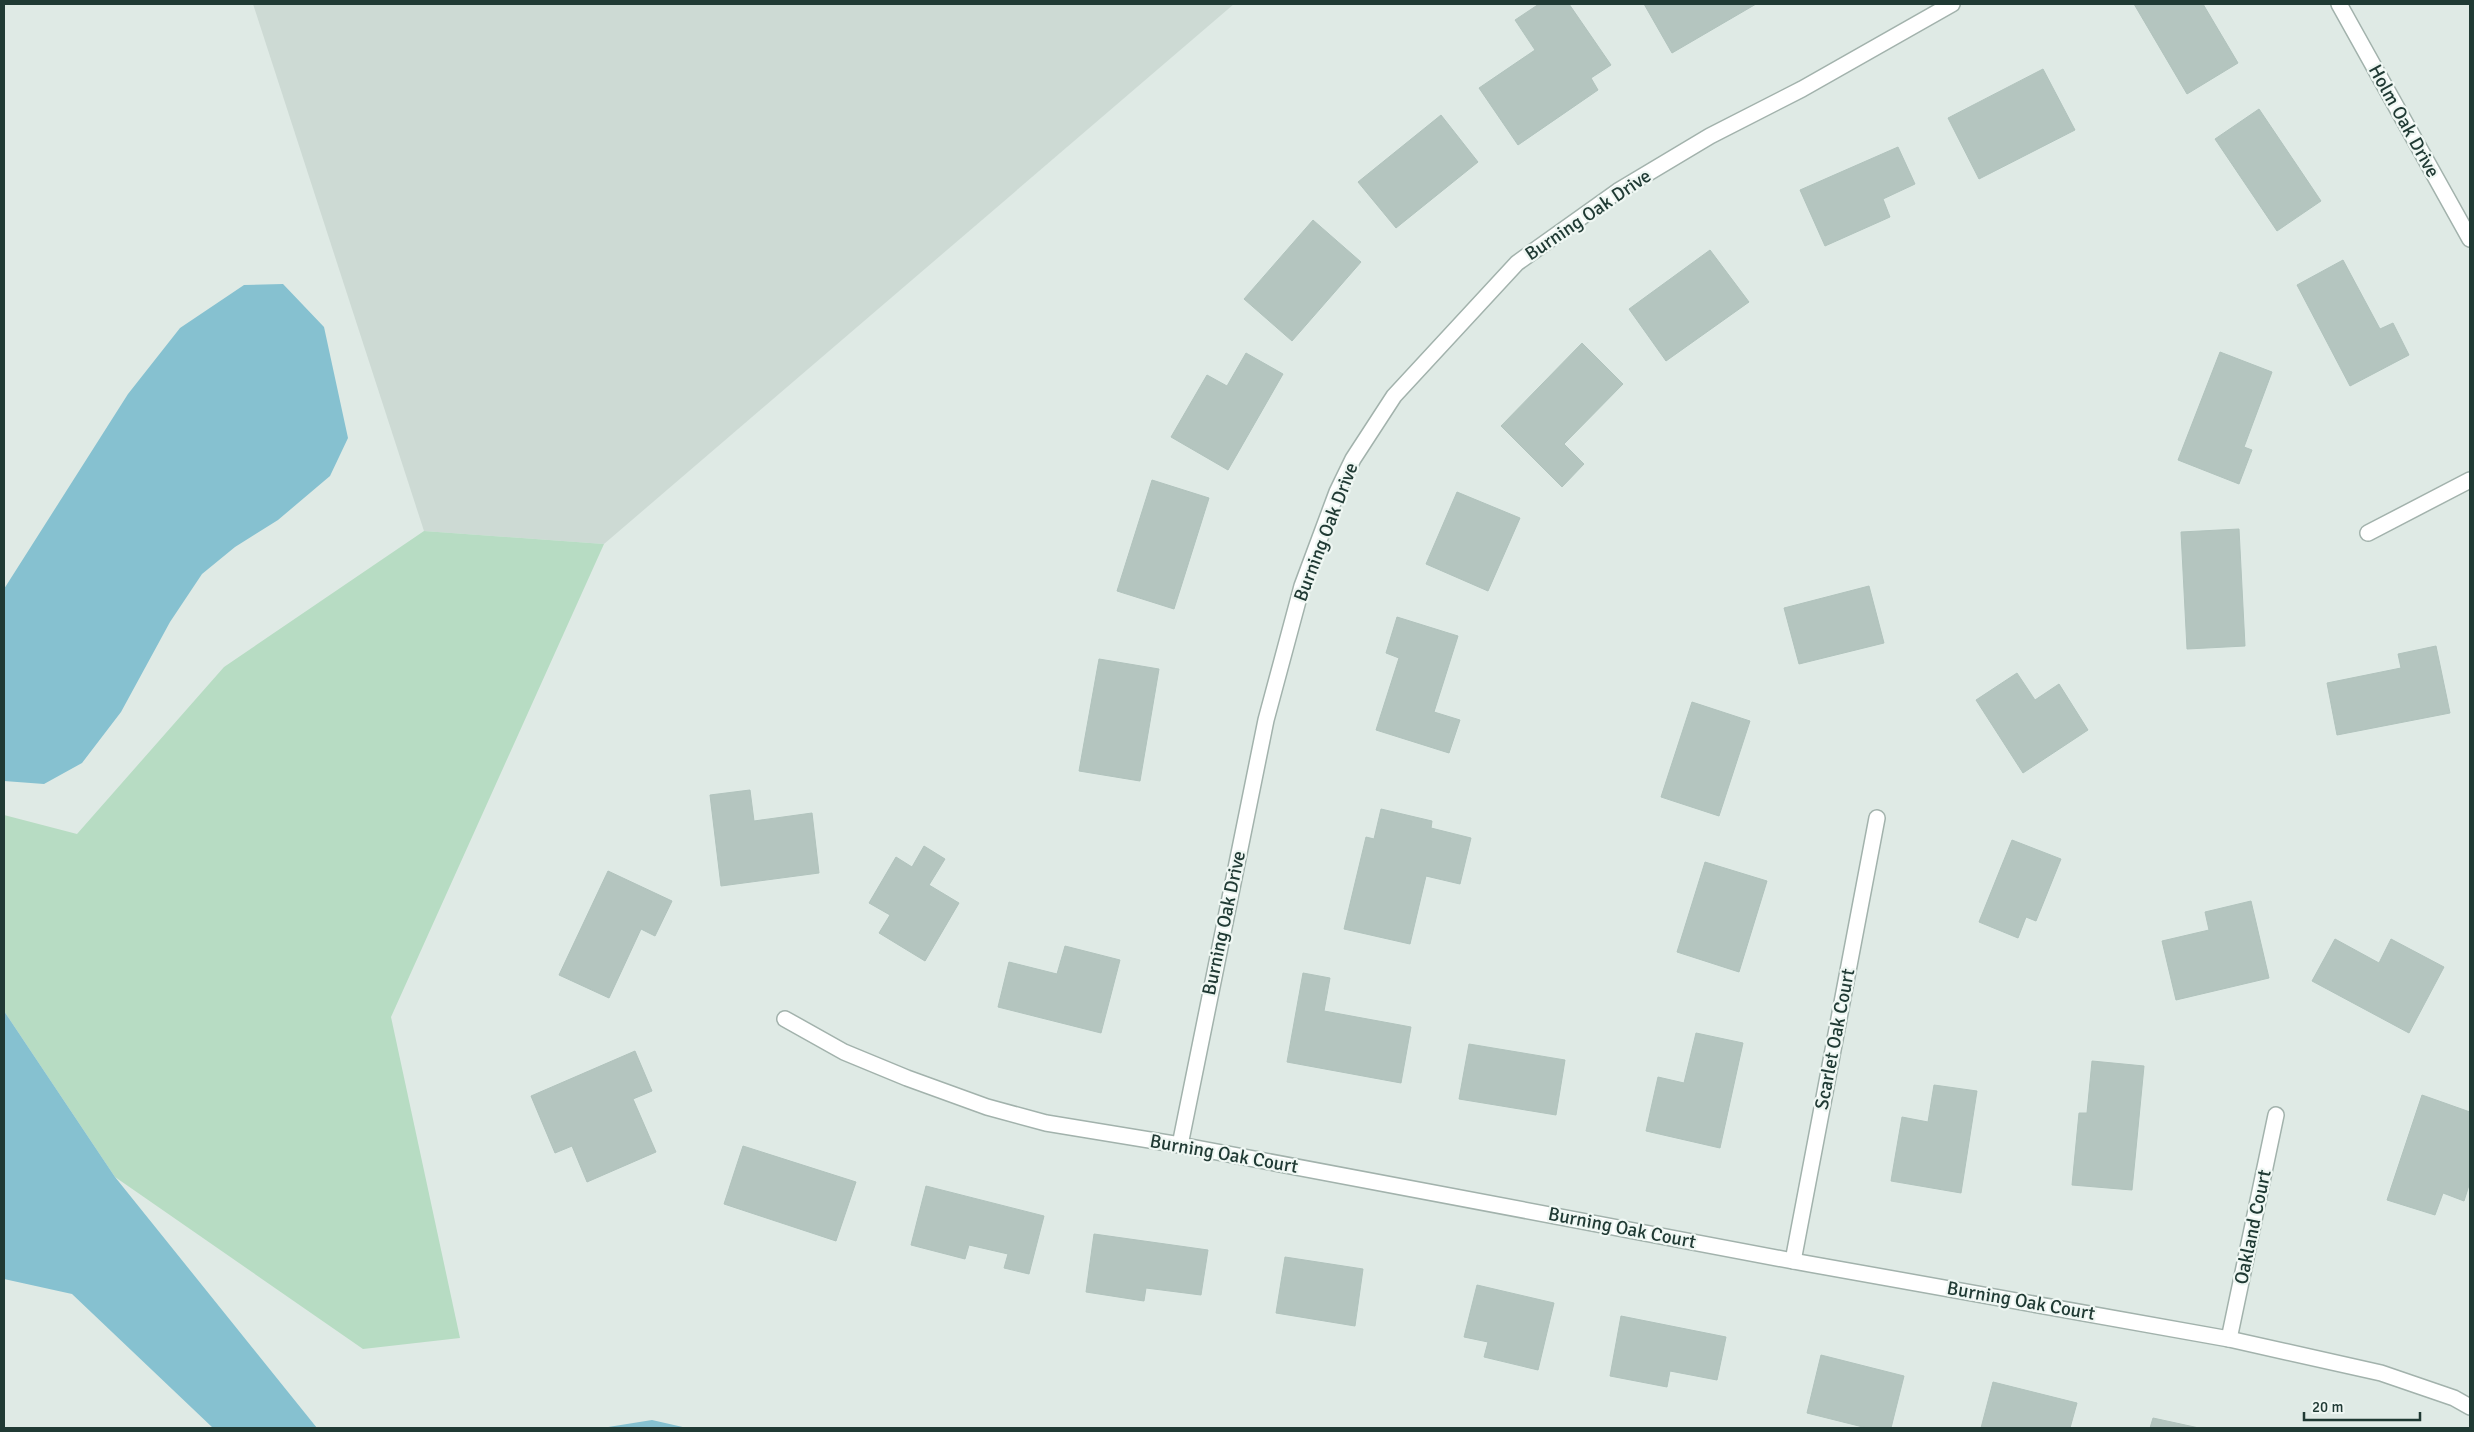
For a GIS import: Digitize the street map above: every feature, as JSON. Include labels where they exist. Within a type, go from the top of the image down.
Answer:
[{"type":"street","name":"Burning Oak Drive","points":[[1180,1145],[1266,720],[1302,586],[1337,492],[1353,459],[1394,396],[1517,263],[1618,190],[1710,136],[1802,89],[1952,4]]},
{"type":"street","name":"Holm Oak Drive","points":[[2338,4],[2470,239]]},
{"type":"street","points":[[2368,533],[2470,480]]},
{"type":"street","name":"Scarlet Oak Court","points":[[1793,1261],[1877,818]]},
{"type":"street","name":"Burning Oak Court","points":[[785,1019],[844,1052],[987,1107],[1046,1123],[1180,1145],[1793,1261],[2229,1339],[2381,1373],[2454,1398],[2470,1407]]},
{"type":"street","name":"Oakland Court","points":[[2229,1339],[2276,1115]]},
{"type":"shaded area","points":[[253,4],[1234,4],[604,544],[424,531]]},
{"type":"green space","points":[[424,531],[604,544],[391,1017],[460,1338],[363,1349],[115,1177],[4,1011],[4,815],[77,834],[224,667]]},
{"type":"water","points":[[283,284],[324,327],[348,438],[330,476],[278,520],[235,547],[202,574],[170,622],[121,712],[82,763],[44,784],[4,781],[4,589],[128,394],[180,328],[244,285]]},
{"type":"water","points":[[4,1011],[115,1177],[317,1428],[213,1428],[72,1294],[4,1279]]},
{"type":"water","points":[[652,1420],[687,1428],[602,1428]]},
{"type":"building","points":[[1539,4],[1569,4],[1611,65],[1591,78],[1598,90],[1518,145],[1479,88],[1535,50],[1515,20]]},
{"type":"building","points":[[1644,4],[1756,4],[1672,53]]},
{"type":"building","points":[[2134,4],[2203,4],[2238,63],[2187,94]]},
{"type":"building","points":[[2043,69],[2075,130],[1979,179],[1948,118]]},
{"type":"building","points":[[2259,109],[2321,201],[2277,231],[2215,139]]},
{"type":"building","points":[[1441,115],[1478,162],[1396,228],[1358,182]]},
{"type":"building","points":[[1898,147],[1915,184],[1883,199],[1890,217],[1825,246],[1800,190]]},
{"type":"building","points":[[1313,220],[1361,262],[1292,341],[1244,299]]},
{"type":"building","points":[[1710,250],[1749,302],[1666,361],[1629,309]]},
{"type":"building","points":[[2343,260],[2380,329],[2393,323],[2409,355],[2350,386],[2297,285]]},
{"type":"building","points":[[1582,343],[1623,384],[1564,444],[1584,464],[1562,487],[1501,426]]},
{"type":"building","points":[[2220,352],[2272,372],[2244,447],[2252,450],[2239,484],[2178,460]]},
{"type":"building","points":[[1246,353],[1283,374],[1228,470],[1171,437],[1207,375],[1227,386]]},
{"type":"building","points":[[1152,480],[1209,498],[1174,609],[1117,591]]},
{"type":"building","points":[[1457,492],[1520,518],[1488,591],[1426,564]]},
{"type":"building","points":[[2239,529],[2245,646],[2187,649],[2181,532]]},
{"type":"building","points":[[1869,586],[1884,643],[1799,664],[1784,608]]},
{"type":"building","points":[[1397,617],[1458,636],[1434,712],[1460,720],[1449,753],[1376,730],[1399,658],[1386,653]]},
{"type":"building","points":[[2436,646],[2450,713],[2337,735],[2327,683],[2401,668],[2398,654]]},
{"type":"building","points":[[1099,659],[1159,669],[1140,781],[1079,771]]},
{"type":"building","points":[[2017,673],[2035,700],[2059,684],[2088,730],[2023,773],[1976,700]]},
{"type":"building","points":[[1692,702],[1750,721],[1719,816],[1661,797]]},
{"type":"building","points":[[750,790],[754,821],[812,813],[819,873],[721,886],[710,795]]},
{"type":"building","points":[[1381,809],[1432,821],[1431,828],[1471,838],[1460,884],[1426,876],[1410,944],[1344,929],[1366,837],[1374,839]]},
{"type":"building","points":[[2012,840],[2061,859],[2036,921],[2026,917],[2018,938],[1979,922]]},
{"type":"building","points":[[924,846],[945,859],[929,885],[959,903],[925,961],[879,933],[890,915],[869,903],[896,857],[912,867]]},
{"type":"building","points":[[1705,862],[1767,881],[1739,972],[1677,952]]},
{"type":"building","points":[[608,871],[672,901],[655,936],[641,929],[609,998],[559,975]]},
{"type":"building","points":[[2251,901],[2269,978],[2176,1000],[2162,941],[2209,930],[2205,912]]},
{"type":"building","points":[[2335,939],[2379,963],[2391,939],[2444,967],[2409,1033],[2312,981]]},
{"type":"building","points":[[1065,946],[1120,960],[1101,1033],[998,1007],[1009,962],[1057,974]]},
{"type":"building","points":[[1303,973],[1330,978],[1324,1011],[1411,1027],[1401,1083],[1287,1062]]},
{"type":"building","points":[[1696,1033],[1743,1043],[1720,1148],[1646,1131],[1658,1077],[1684,1083]]},
{"type":"building","points":[[1469,1044],[1565,1060],[1556,1115],[1459,1099]]},
{"type":"building","points":[[635,1051],[652,1091],[633,1099],[656,1152],[587,1182],[572,1146],[555,1153],[531,1096]]},
{"type":"building","points":[[2092,1061],[2144,1066],[2132,1190],[2072,1185],[2079,1113],[2087,1113]]},
{"type":"building","points":[[1934,1085],[1977,1091],[1961,1193],[1891,1181],[1902,1117],[1928,1122]]},
{"type":"building","points":[[2422,1095],[2470,1112],[2470,1182],[2464,1201],[2443,1193],[2435,1215],[2387,1200]]},
{"type":"building","points":[[743,1146],[856,1182],[836,1241],[724,1204]]},
{"type":"building","points":[[926,1186],[1044,1216],[1029,1274],[1004,1268],[1008,1254],[969,1245],[965,1259],[911,1245]]},
{"type":"building","points":[[1094,1234],[1208,1250],[1201,1295],[1146,1288],[1144,1301],[1086,1292]]},
{"type":"building","points":[[1285,1257],[1363,1269],[1355,1326],[1276,1313]]},
{"type":"building","points":[[1477,1285],[1554,1303],[1538,1370],[1484,1357],[1488,1342],[1464,1337]]},
{"type":"building","points":[[1621,1316],[1726,1337],[1717,1380],[1670,1371],[1667,1387],[1610,1376]]},
{"type":"building","points":[[1821,1355],[1904,1376],[1891,1428],[1867,1428],[1807,1413]]},
{"type":"building","points":[[1993,1382],[2077,1403],[2070,1428],[1981,1428]]},
{"type":"building","points":[[2153,1418],[2199,1428],[2150,1428]]}]
